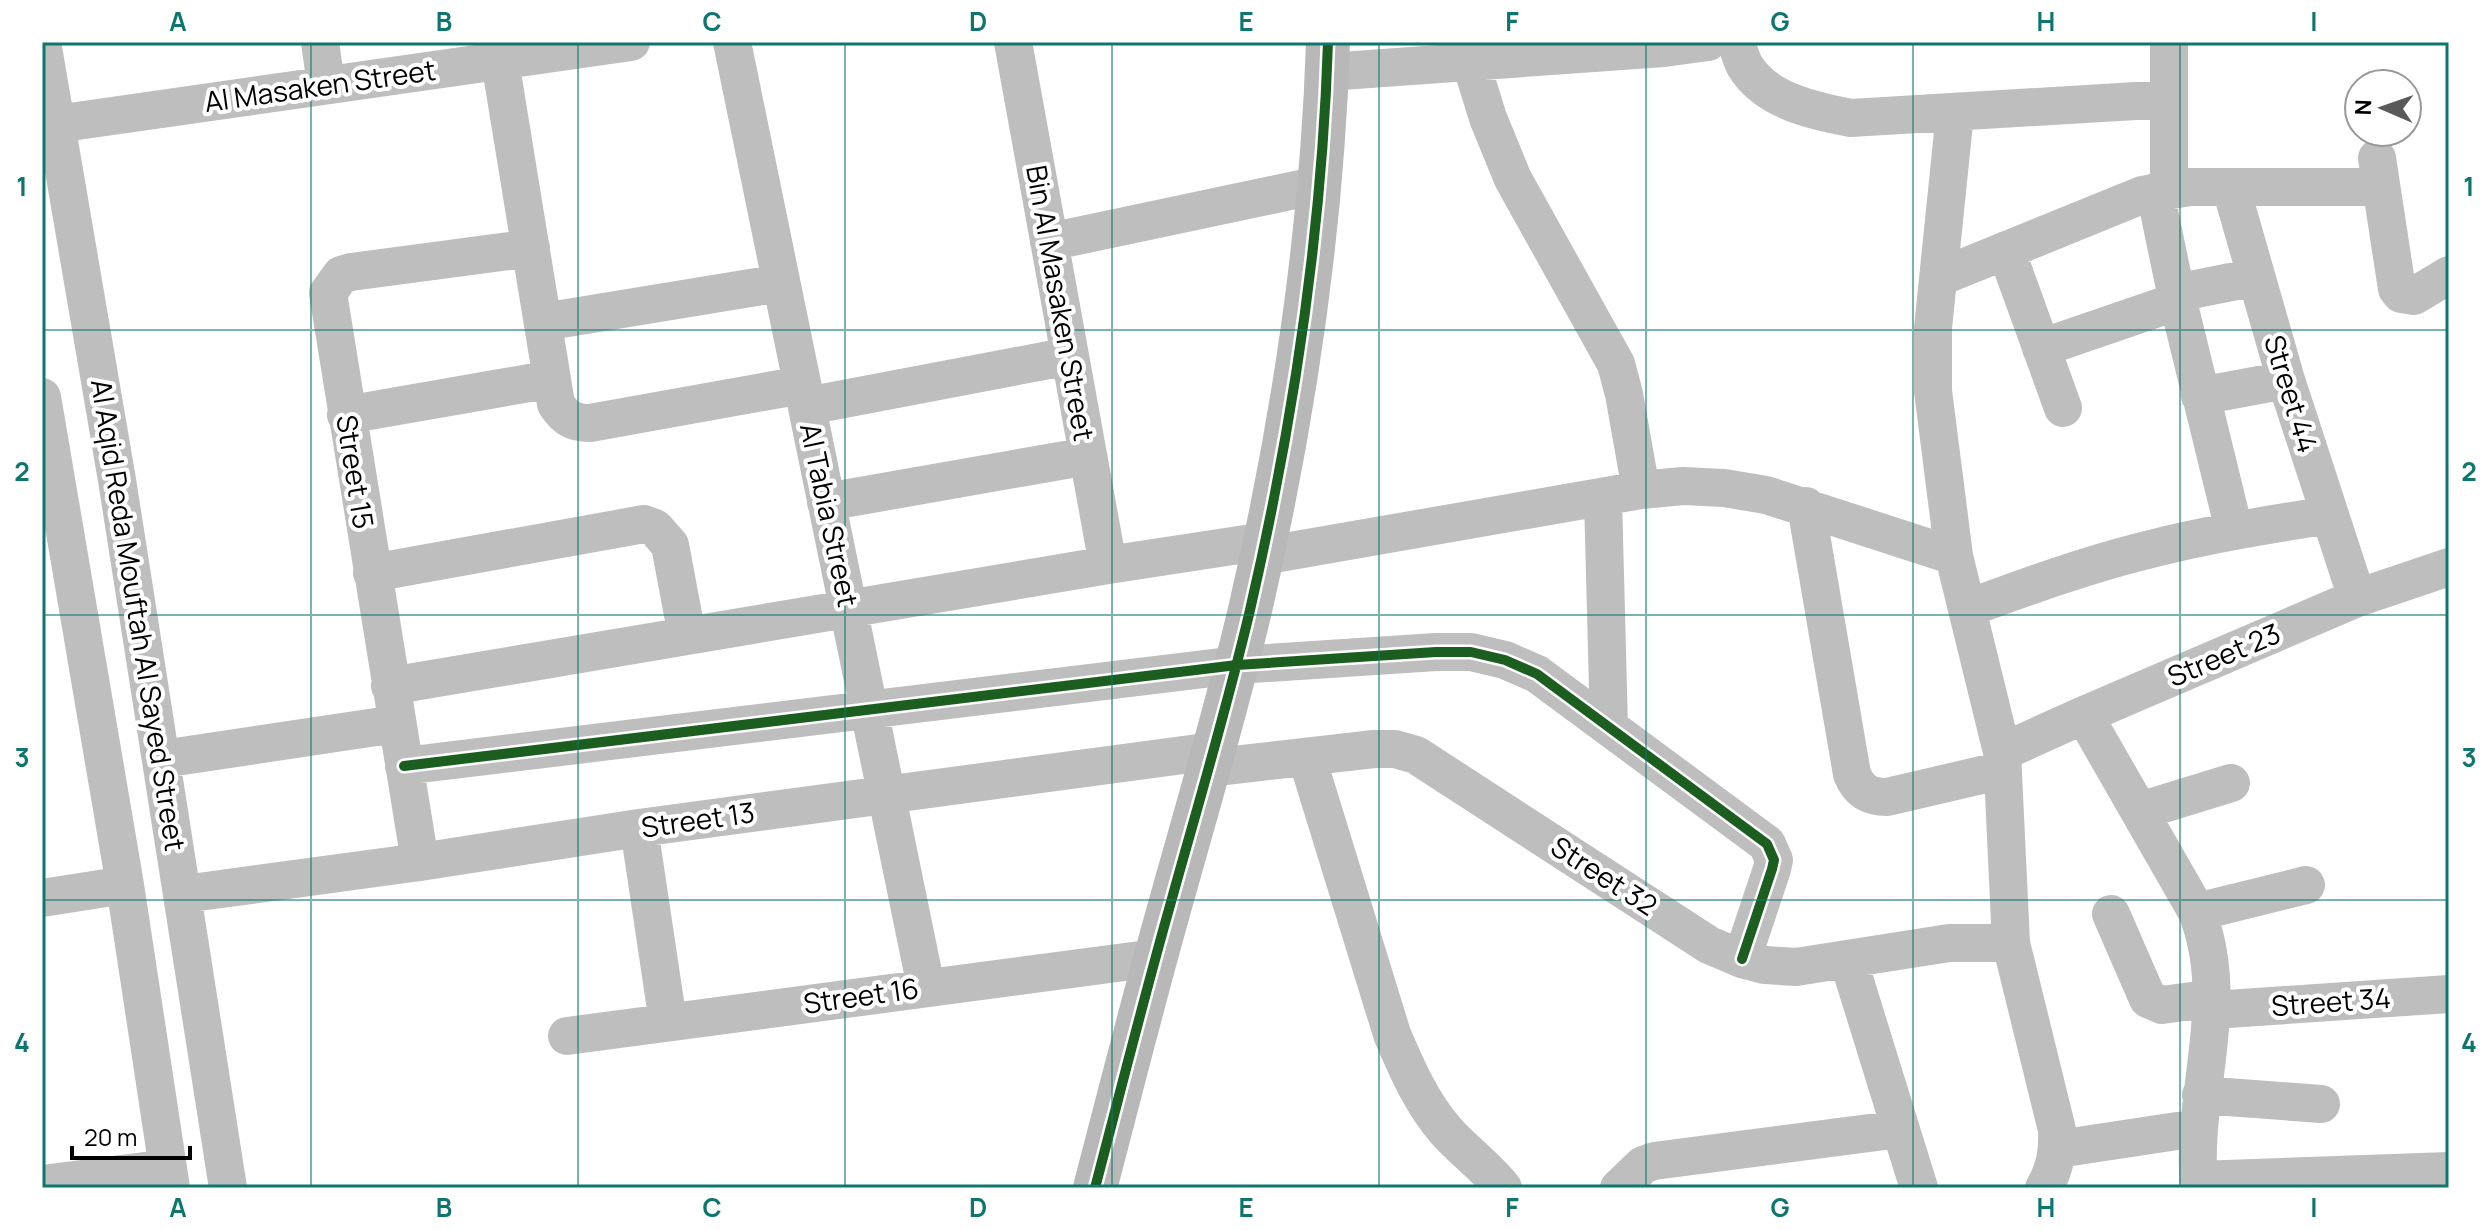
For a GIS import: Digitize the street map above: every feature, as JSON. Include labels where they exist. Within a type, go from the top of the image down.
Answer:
[{"type":"street","name":"Al Aqid Reda Mouftah Al Sayed Street","points":[[42,42],[117,480],[228,1188]]},
{"type":"street","points":[[320,42],[326,85]]},
{"type":"street","name":"Al Masaken Street","points":[[56,124],[326,85],[440,55],[500,61],[560,47],[631,42]]},
{"type":"street","name":"Al Tabia Street","points":[[732,42],[926,987]]},
{"type":"street","name":"Bin Al Masaken Street","points":[[1013,42],[1108,565]]},
{"type":"street","points":[[1095,1188],[1237,665],[1264,548],[1297,364],[1319,185],[1328,57],[1471,63],[1708,42]]},
{"type":"street","points":[[1736,42],[1744,65],[1761,85],[1818,112],[1851,118],[2169,99]]},
{"type":"street","points":[[2169,42],[2169,99],[2162,191],[2177,297],[2234,530]]},
{"type":"street","points":[[500,61],[556,404],[569,420],[590,423],[1070,356]]},
{"type":"street","points":[[1471,63],[1488,118],[1513,179],[1616,364],[1641,490]]},
{"type":"street","points":[[1955,113],[1931,358],[1933,391],[1954,556],[1969,608],[2003,761],[2011,943],[2057,1130],[2058,1149],[2054,1168],[2044,1188]]},
{"type":"street","points":[[1938,278],[2142,195],[2378,172],[2397,289],[2401,294],[2414,296],[2449,275]]},
{"type":"street","points":[[1049,242],[1319,185]]},
{"type":"street","name":"Street 44","points":[[2231,188],[2286,380],[2357,598]]},
{"type":"street","name":"Street 15","points":[[420,862],[328,293],[341,275],[531,248]]},
{"type":"street","points":[[2006,250],[2063,408]]},
{"type":"street","points":[[2041,348],[2177,297],[2256,277]]},
{"type":"street","points":[[543,322],[781,283]]},
{"type":"street","points":[[346,415],[552,379]]},
{"type":"street","points":[[2200,396],[2286,380]]},
{"type":"street","name":"Al Aqid Reda Mouftah Al Sayed Street","points":[[42,397],[125,885],[169,1178]]},
{"type":"street","points":[[826,502],[1088,456]]},
{"type":"street","points":[[58,490],[117,480]]},
{"type":"street","points":[[390,686],[1108,565],[1264,548],[1683,486],[1724,488],[1766,495],[1954,556]]},
{"type":"street","points":[[1603,498],[1609,727]]},
{"type":"street","name":"Street 23","points":[[1806,506],[1852,774],[1857,785],[1875,797],[1887,797],[2003,761],[2084,715],[2357,598],[2449,567]]},
{"type":"street","points":[[1969,608],[2056,576],[2144,550],[2234,530],[2329,515]]},
{"type":"street","points":[[372,573],[644,524],[655,528],[670,545],[687,636]]},
{"type":"street","points":[[404,766],[1237,665],[1471,652],[1505,660],[1537,674],[1767,844],[1774,860],[1742,959]]},
{"type":"street","points":[[2084,715],[2197,912],[2204,931],[2211,967],[2213,1004],[2199,1111],[2199,1184],[2449,1171]]},
{"type":"street","points":[[162,759],[396,724]]},
{"type":"street","name":"Street 32","points":[[1210,760],[1307,758],[1374,749],[1395,749],[1416,755],[1709,945],[1765,965],[1796,967],[1949,943],[2011,943]]},
{"type":"street","points":[[1307,758],[1387,1020],[1407,1069],[1424,1103],[1503,1188]]},
{"type":"street","name":"Street 13","points":[[184,894],[886,794],[1210,760]]},
{"type":"street","points":[[2140,811],[2231,783]]},
{"type":"street","points":[[639,828],[668,1022]]},
{"type":"street","points":[[42,898],[125,885]]},
{"type":"street","points":[[2197,912],[2306,885]]},
{"type":"street","name":"Street 34","points":[[2111,914],[2148,999],[2162,1005],[2449,994]]},
{"type":"street","name":"Street 16","points":[[567,1036],[1155,958]]},
{"type":"street","points":[[1848,959],[1919,1188]]},
{"type":"street","points":[[2058,1149],[2199,1111],[2321,1104]]},
{"type":"street","points":[[1619,1188],[1643,1165],[1654,1161],[1900,1129]]},
{"type":"street","points":[[42,1184],[169,1178]]},
{"type":"cycle path","points":[[1095,1188],[1232,683],[1265,540],[1292,399],[1312,257],[1328,42]]},
{"type":"cycle path","points":[[404,766],[1237,665],[1471,652],[1505,660],[1537,674],[1767,844],[1774,860],[1742,959]]}]
